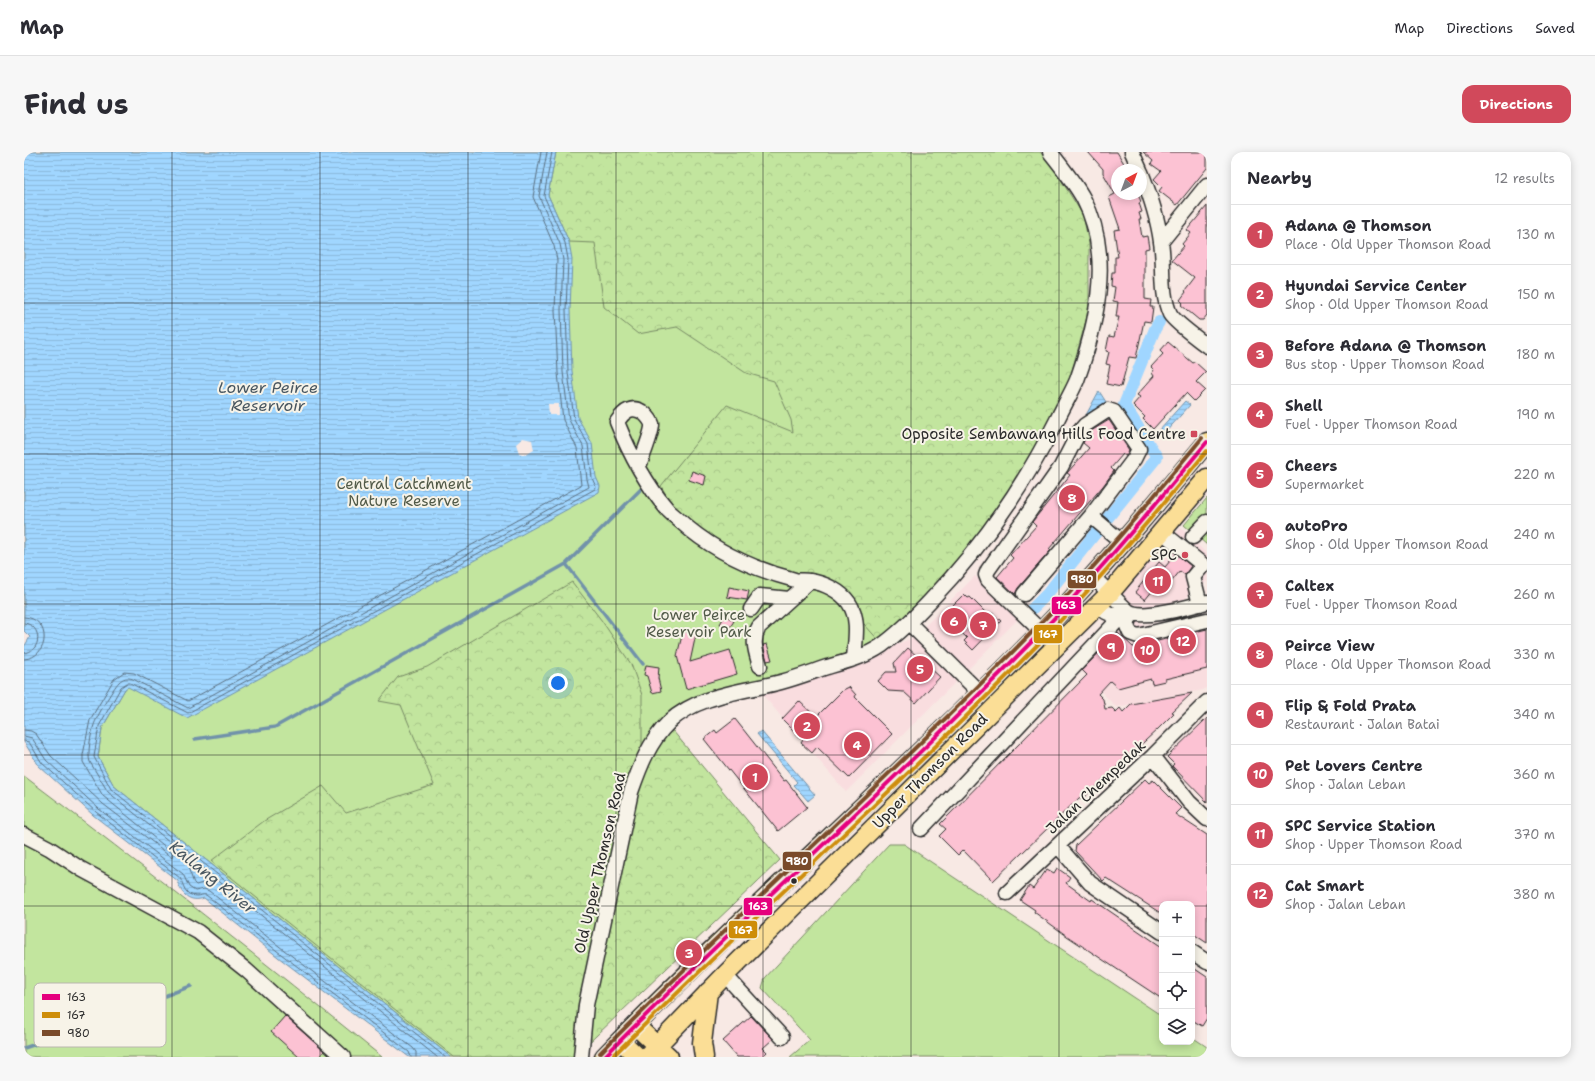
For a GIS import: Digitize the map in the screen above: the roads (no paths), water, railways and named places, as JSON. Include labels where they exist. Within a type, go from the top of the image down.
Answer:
[{"type":"main road","name":"Upper Thomson Road","points":[[604,1057],[698,964],[980,693],[1041,632],[1123,543],[1207,442]]},
{"type":"main road","name":"Upper Thomson Road","points":[[657,1053],[708,992],[1104,598],[1206,480]]},
{"type":"main road","points":[[704,1057],[702,1043],[708,992]]},
{"type":"main road","points":[[636,1026],[657,1053]]},
{"type":"main road","points":[[621,1041],[638,1057]]},
{"type":"street","name":"Old Upper Thomson Road","points":[[581,1057],[586,1005],[631,792],[642,761],[656,737],[671,721],[710,698],[781,682],[854,659],[879,647],[909,623],[957,574],[1040,454],[1076,382],[1090,339],[1098,296],[1099,256],[1091,216],[1084,197],[1076,184],[1050,152]]},
{"type":"street","points":[[1132,152],[1138,164]]},
{"type":"street","points":[[1161,242],[1207,185]]},
{"type":"street","points":[[1147,188],[1153,204],[1161,242],[1164,289],[1166,302],[1171,316],[1206,342]]},
{"type":"street","points":[[1024,594],[1091,516],[1134,459],[1138,449],[1114,412],[1108,410],[1085,425],[1079,432],[1061,467],[988,570],[986,575],[988,580],[1041,632]]},
{"type":"street","points":[[639,466],[667,510],[692,532],[721,551],[760,569],[797,581],[810,581],[833,589],[849,602],[856,619],[854,659]]},
{"type":"street","points":[[1091,516],[1123,543]]},
{"type":"street","points":[[1194,537],[1207,522]]},
{"type":"street","points":[[1093,577],[1104,598],[1127,614],[1150,614],[1203,603],[1193,577],[1203,565],[1162,532]]},
{"type":"street","points":[[760,666],[754,639],[755,633],[759,627],[810,581]]},
{"type":"street","points":[[754,600],[790,599]]},
{"type":"street","points":[[1127,614],[1129,618],[1127,626],[1130,633],[1138,636],[1207,620]]},
{"type":"street","points":[[921,829],[1127,614]]},
{"type":"street","name":"Upper Thomson Road","points":[[909,623],[980,693]]},
{"type":"street","name":"Jalan Chempedak","points":[[1008,893],[1153,756],[1207,702]]},
{"type":"street","points":[[1153,756],[1189,802],[1207,819]]},
{"type":"street","points":[[24,835],[49,848],[87,872],[198,932],[246,970],[343,1057]]},
{"type":"street","points":[[1058,846],[1090,883],[1159,930]]},
{"type":"street","points":[[1195,954],[1207,962]]},
{"type":"street","points":[[725,975],[782,1037]]},
{"type":"water","name":"Lower Peirce Reservoir","points":[[24,152],[556,152],[548,195],[569,242],[572,259],[570,310],[572,371],[578,418],[592,443],[596,477],[600,486],[599,492],[187,718],[128,687],[125,689],[102,728],[98,757],[114,786],[451,1057],[409,1057],[278,957],[204,898],[194,899],[186,896],[181,890],[178,881],[93,815],[39,766],[24,742],[24,647],[30,637],[24,631]]},
{"type":"water","points":[[1099,391],[1106,402],[1086,415]]},
{"type":"water","points":[[1185,401],[1190,405],[1163,435],[1159,430]]},
{"type":"water","points":[[761,731],[815,795],[808,801],[794,785],[797,782],[757,734]]},
{"type":"waterway","points":[[1106,520],[1157,457],[1124,405],[1159,322]]},
{"type":"waterway","points":[[566,564],[643,487]]},
{"type":"waterway","points":[[1028,613],[1047,594],[1098,530]]},
{"type":"waterway","points":[[195,739],[275,727],[566,564],[643,664]]},
{"type":"waterway","points":[[166,995],[191,986]]},
{"type":"waterway","points":[[24,1048],[34,1045]]},
{"type":"place","name":"Opposite Sembawang Hills Food Centre","points":[[1194,434]]},
{"type":"place","name":"Peirce View","points":[[1072,498]]},
{"type":"place","name":"SPC","points":[[1185,555]]},
{"type":"place","name":"SPC Service Station","points":[[1158,581]]},
{"type":"place","name":"autoPro","points":[[954,621]]},
{"type":"place","name":"Caltex","points":[[983,625]]},
{"type":"place","name":"Cat Smart","points":[[1183,641]]},
{"type":"place","name":"Flip & Fold Prata","points":[[1111,647]]},
{"type":"place","name":"Pet Lovers Centre","points":[[1147,650]]},
{"type":"place","name":"Cheers","points":[[920,669]]},
{"type":"place","name":"Hyundai Service Center","points":[[807,726]]},
{"type":"place","name":"Shell","points":[[857,745]]},
{"type":"place","name":"Adana @ Thomson","points":[[755,777]]},
{"type":"place","name":"Before Adana @ Thomson","points":[[689,953]]},
{"type":"park label","name":"Central Catchment Nature Reserve","points":[[404,492]]},
{"type":"park label","name":"Lower Peirce Reservoir Park","points":[[699,624]]},
{"type":"water label","name":"Kallang River","points":[[213,877]]}]
